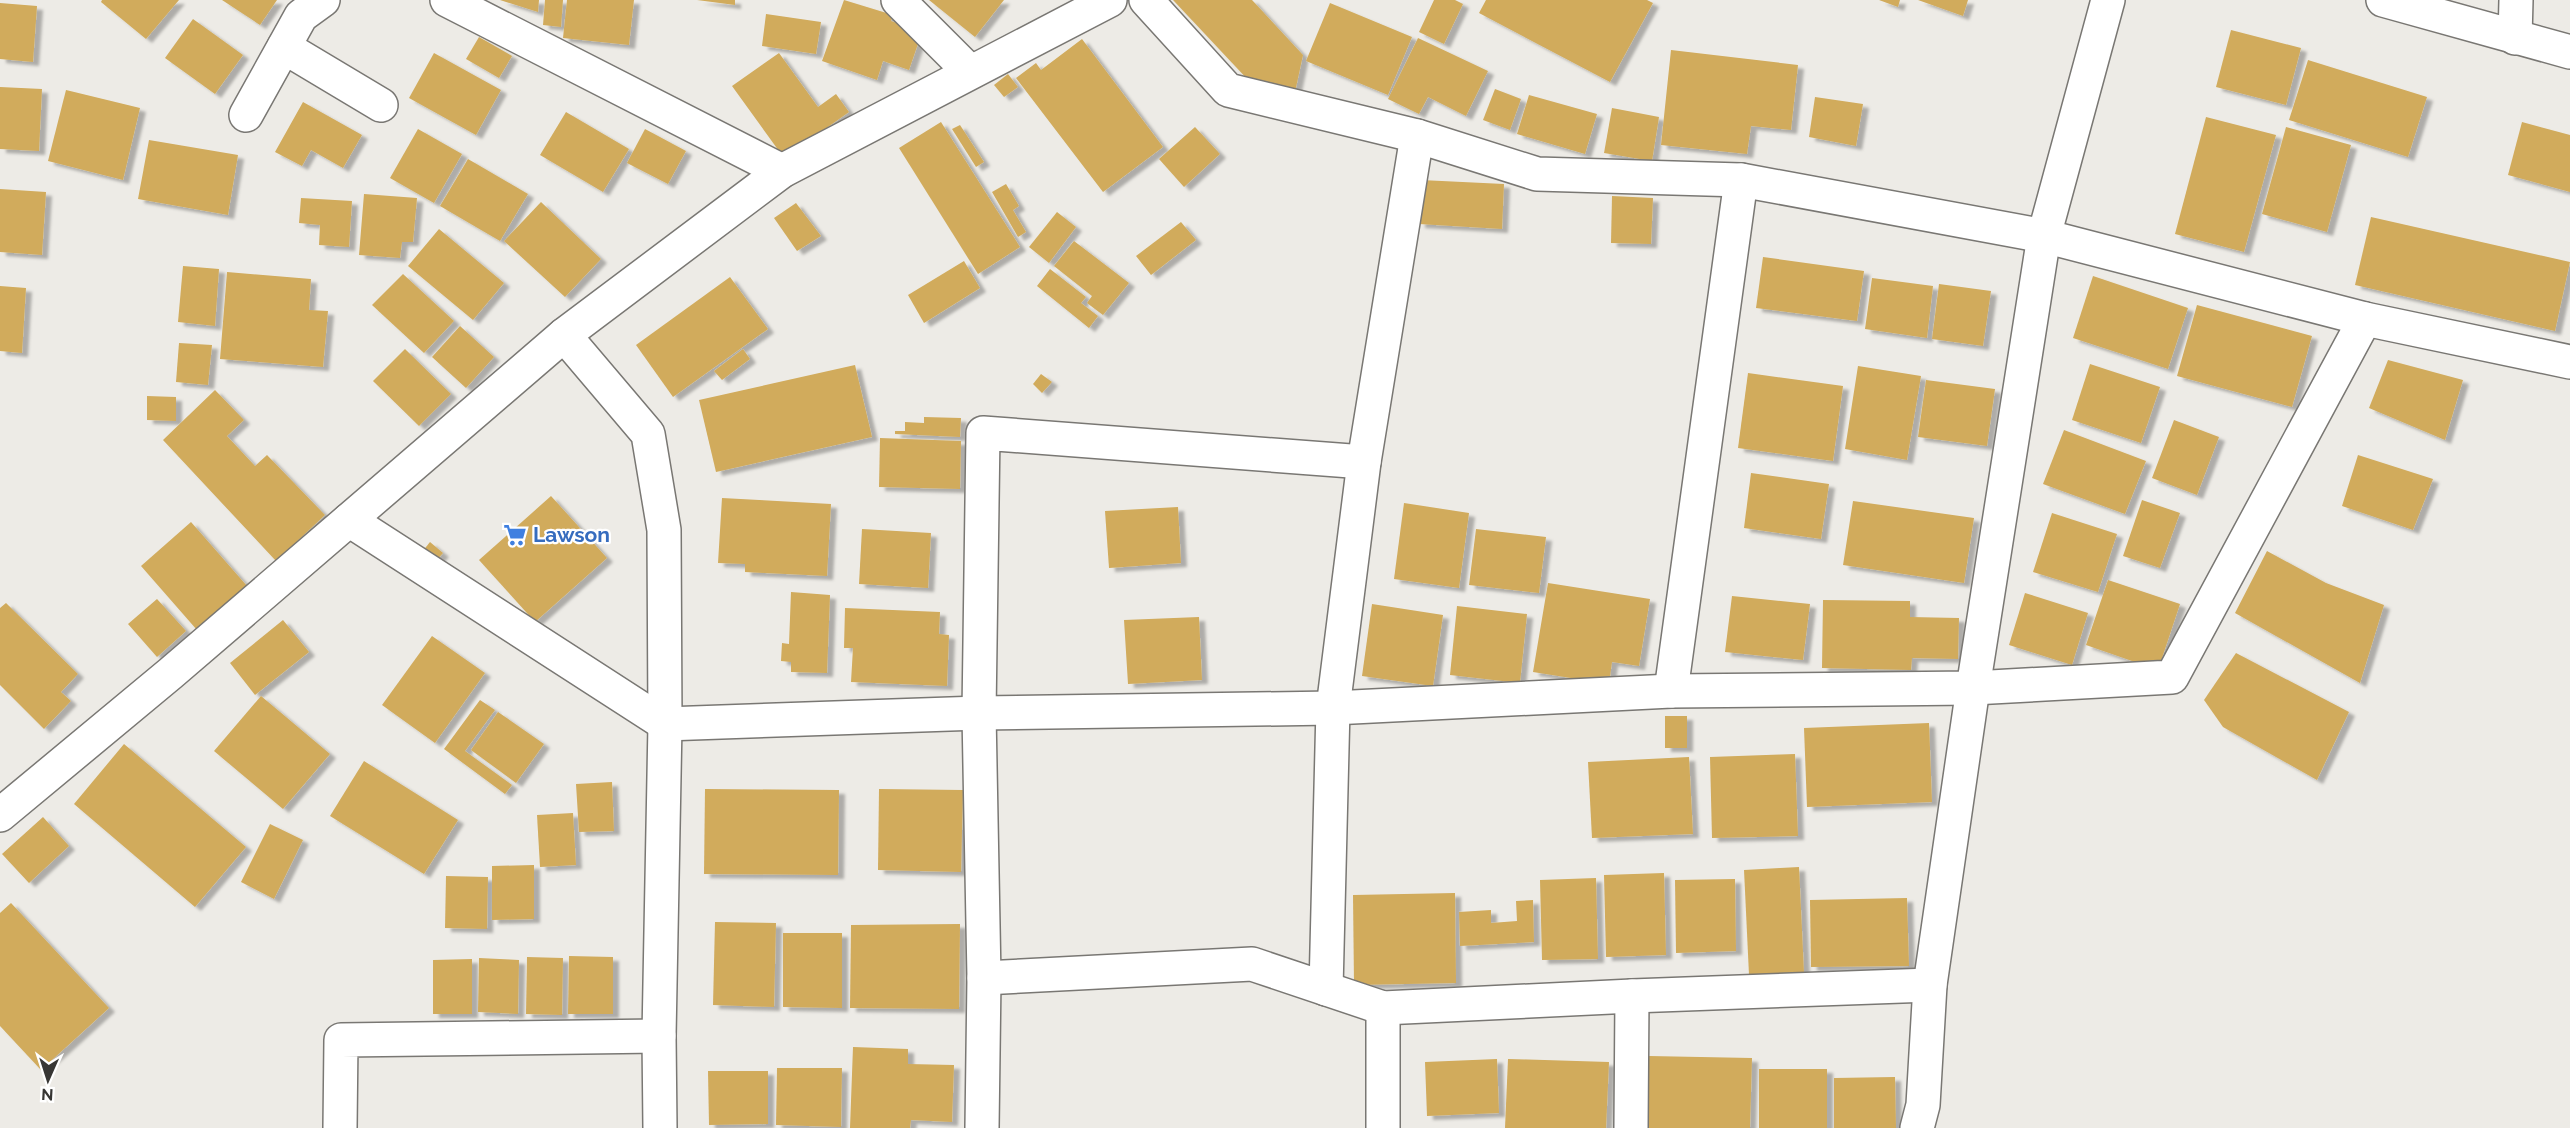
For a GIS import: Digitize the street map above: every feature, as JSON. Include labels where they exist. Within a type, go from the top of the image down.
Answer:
[{"type":"street","points":[[246,115],[301,16],[323,0]]},
{"type":"street","points":[[447,0],[782,171]]},
{"type":"street","points":[[898,0],[970,72]]},
{"type":"street","points":[[0,815],[171,673],[564,335],[782,171],[1110,0]]},
{"type":"street","points":[[1146,0],[1228,90],[1417,136],[1537,174],[1741,180],[2044,236],[2365,319],[2570,362]]},
{"type":"street","points":[[1917,1128],[1923,1105],[1930,985],[1973,688],[2044,236],[2108,0]]},
{"type":"street","points":[[2383,0],[2570,52]]},
{"type":"street","points":[[2515,38],[2516,0]]},
{"type":"street","points":[[284,47],[381,105]]},
{"type":"street","points":[[1326,989],[1333,708],[1364,462],[1417,136]]},
{"type":"street","points":[[1671,691],[1741,180]]},
{"type":"street","points":[[350,520],[665,724],[979,713],[1333,708],[1671,691],[1973,688],[2172,677],[2365,319]]},
{"type":"street","points":[[564,335],[648,434],[664,530],[665,724],[658,1036],[660,1128]]},
{"type":"street","points":[[982,1128],[984,978],[979,713],[982,433],[1364,462]]},
{"type":"street","points":[[984,978],[1252,964],[1383,1008],[1930,985]]},
{"type":"street","points":[[1631,1128],[1632,996]]},
{"type":"street","points":[[1383,1008],[1383,1128]]},
{"type":"street","points":[[340,1128],[341,1040],[658,1036]]},
{"type":"building","points":[[102,0],[179,0],[146,39],[101,2]]},
{"type":"building","points":[[222,0],[277,0],[260,25]]},
{"type":"building","points":[[500,0],[539,0],[538,12]]},
{"type":"building","points":[[545,0],[563,0],[561,27],[543,25]]},
{"type":"building","points":[[567,0],[634,0],[629,45],[563,38]]},
{"type":"building","points":[[697,0],[735,0],[735,5]]},
{"type":"building","points":[[844,0],[893,15],[891,21],[922,32],[909,70],[883,61],[877,80],[822,61]]},
{"type":"building","points":[[929,0],[1004,0],[975,37]]},
{"type":"building","points":[[1173,0],[1252,0],[1303,55],[1295,92],[1250,82]]},
{"type":"building","points":[[1434,0],[1455,0],[1463,4],[1444,44],[1419,32]]},
{"type":"building","points":[[1486,0],[1647,0],[1653,3],[1610,82],[1479,13]]},
{"type":"building","points":[[1879,0],[1900,0],[1898,7]]},
{"type":"building","points":[[1918,0],[1968,0],[1963,16]]},
{"type":"building","points":[[0,3],[37,6],[33,62],[0,59]]},
{"type":"building","points":[[1330,3],[1412,37],[1388,95],[1306,61]]},
{"type":"building","points":[[766,14],[821,22],[816,54],[762,46]]},
{"type":"building","points":[[193,19],[243,55],[215,94],[165,58]]},
{"type":"building","points":[[2231,30],[2301,48],[2286,105],[2216,87]]},
{"type":"building","points":[[479,37],[512,56],[499,78],[466,59]]},
{"type":"building","points":[[1418,38],[1488,71],[1466,116],[1428,97],[1419,114],[1388,99]]},
{"type":"building","points":[[1082,39],[1163,147],[1103,192],[1016,78],[1036,63],[1041,70]]},
{"type":"building","points":[[1671,50],[1798,65],[1791,130],[1751,126],[1747,154],[1661,145]]},
{"type":"building","points":[[434,53],[501,90],[476,135],[409,98]]},
{"type":"building","points":[[779,53],[818,107],[836,94],[849,112],[784,158],[732,86]]},
{"type":"building","points":[[2308,60],[2427,97],[2408,157],[2289,120]]},
{"type":"building","points":[[1008,74],[1018,87],[1004,97],[994,85]]},
{"type":"building","points":[[0,87],[42,89],[39,151],[0,149]]},
{"type":"building","points":[[1495,89],[1521,99],[1510,130],[1483,120]]},
{"type":"building","points":[[66,90],[140,108],[123,180],[48,161]]},
{"type":"building","points":[[1529,95],[1597,114],[1585,154],[1517,134]]},
{"type":"building","points":[[1815,97],[1863,104],[1856,146],[1809,137]]},
{"type":"building","points":[[303,102],[362,135],[343,168],[311,150],[302,166],[275,152]]},
{"type":"building","points":[[1612,108],[1659,117],[1652,161],[1604,153]]},
{"type":"building","points":[[566,112],[629,149],[603,192],[540,155]]},
{"type":"building","points":[[2206,117],[2276,135],[2244,252],[2175,234]]},
{"type":"building","points":[[941,122],[1020,247],[978,274],[899,148]]},
{"type":"building","points":[[2522,122],[2570,135],[2570,192],[2508,175]]},
{"type":"building","points":[[960,125],[984,162],[976,167],[952,129]]},
{"type":"building","points":[[1195,127],[1220,154],[1184,187],[1159,159]]},
{"type":"building","points":[[2286,127],[2351,145],[2327,232],[2262,214]]},
{"type":"building","points":[[418,129],[462,154],[434,203],[390,178]]},
{"type":"building","points":[[645,129],[686,151],[668,184],[627,163]]},
{"type":"building","points":[[149,140],[238,155],[228,215],[138,199]]},
{"type":"building","points":[[468,159],[528,194],[500,241],[440,206]]},
{"type":"building","points":[[1421,180],[1504,184],[1502,229],[1419,224]]},
{"type":"building","points":[[1006,184],[1019,206],[1013,210],[1026,232],[1018,237],[992,192]]},
{"type":"building","points":[[0,189],[46,192],[42,255],[0,252]]},
{"type":"building","points":[[364,194],[417,198],[413,242],[402,242],[400,258],[359,255]]},
{"type":"building","points":[[1612,196],[1653,198],[1651,244],[1611,243]]},
{"type":"building","points":[[301,198],[352,201],[349,247],[319,245],[320,225],[299,223]]},
{"type":"building","points":[[541,202],[601,259],[565,297],[504,241]]},
{"type":"building","points":[[796,203],[821,236],[797,251],[774,218]]},
{"type":"building","points":[[1057,212],[1076,227],[1049,263],[1029,247]]},
{"type":"building","points":[[2371,217],[2570,262],[2555,331],[2355,285]]},
{"type":"building","points":[[1181,222],[1196,240],[1151,275],[1136,256]]},
{"type":"building","points":[[439,229],[504,283],[473,320],[408,266]]},
{"type":"building","points":[[1074,241],[1129,283],[1103,315],[1087,303],[1092,296],[1054,266]]},
{"type":"building","points":[[1763,257],[1864,271],[1857,321],[1756,308]]},
{"type":"building","points":[[964,261],[980,288],[924,323],[908,295]]},
{"type":"building","points":[[183,266],[219,269],[215,326],[178,322]]},
{"type":"building","points":[[1050,269],[1086,297],[1081,303],[1098,316],[1089,328],[1037,286]]},
{"type":"building","points":[[227,272],[311,279],[309,310],[328,311],[323,367],[220,359]]},
{"type":"building","points":[[403,274],[454,321],[424,353],[372,305]]},
{"type":"building","points":[[2093,276],[2188,308],[2168,369],[2073,338]]},
{"type":"building","points":[[730,277],[768,329],[673,397],[636,345]]},
{"type":"building","points":[[1872,278],[1933,286],[1927,338],[1865,329]]},
{"type":"building","points":[[1939,284],[1991,291],[1983,346],[1932,339]]},
{"type":"building","points":[[0,286],[26,288],[22,353],[0,351]]},
{"type":"building","points":[[2197,305],[2312,336],[2292,407],[2177,376]]},
{"type":"building","points":[[460,326],[494,357],[466,388],[432,357]]},
{"type":"building","points":[[179,343],[212,345],[208,385],[176,382]]},
{"type":"building","points":[[405,349],[451,394],[419,426],[373,381]]},
{"type":"building","points":[[743,349],[750,359],[722,380],[714,371]]},
{"type":"building","points":[[2388,360],[2463,380],[2445,440],[2369,408]]},
{"type":"building","points":[[2090,364],[2160,387],[2141,443],[2072,420]]},
{"type":"building","points":[[855,365],[872,437],[716,472],[699,400]]},
{"type":"building","points":[[1858,366],[1921,376],[1907,460],[1845,449]]},
{"type":"building","points":[[1748,373],[1843,386],[1833,461],[1738,448]]},
{"type":"building","points":[[1041,374],[1052,382],[1042,393],[1033,384]]},
{"type":"building","points":[[1926,380],[1995,389],[1987,446],[1918,437]]},
{"type":"building","points":[[215,390],[244,420],[227,436],[255,466],[267,455],[325,515],[276,561],[163,440]]},
{"type":"building","points":[[147,396],[176,397],[176,421],[147,420]]},
{"type":"building","points":[[924,417],[961,418],[960,437],[895,434],[895,431],[905,431],[905,422],[924,423]]},
{"type":"building","points":[[2174,420],[2219,437],[2197,495],[2152,478]]},
{"type":"building","points":[[2064,430],[2146,461],[2125,514],[2043,484]]},
{"type":"building","points":[[880,438],[961,441],[960,489],[879,487]]},
{"type":"building","points":[[2358,455],[2433,479],[2413,530],[2342,506]]},
{"type":"building","points":[[1751,473],[1829,484],[1821,539],[1744,528]]},
{"type":"building","points":[[551,496],[607,558],[535,622],[479,560]]},
{"type":"building","points":[[722,498],[831,504],[827,576],[745,572],[745,564],[718,563]]},
{"type":"building","points":[[2142,500],[2180,513],[2160,568],[2123,556]]},
{"type":"building","points":[[1853,501],[1974,518],[1964,583],[1843,565]]},
{"type":"building","points":[[1404,503],[1469,513],[1459,588],[1394,579]]},
{"type":"building","points":[[1178,507],[1181,563],[1109,568],[1105,511]]},
{"type":"building","points":[[2052,513],[2117,534],[2098,592],[2033,572]]},
{"type":"building","points":[[191,522],[247,586],[197,630],[141,566]]},
{"type":"building","points":[[862,529],[931,533],[928,588],[859,584]]},
{"type":"building","points":[[1476,529],[1546,537],[1539,593],[1469,585]]},
{"type":"building","points":[[430,542],[443,553],[435,562],[422,552]]},
{"type":"building","points":[[2267,551],[2326,583],[2384,605],[2360,683],[2235,613]]},
{"type":"building","points":[[2108,580],[2180,604],[2158,670],[2086,645]]},
{"type":"building","points":[[1548,583],[1650,599],[1639,666],[1612,662],[1609,684],[1533,672]]},
{"type":"building","points":[[791,592],[830,595],[827,673],[791,672],[791,662],[781,661],[782,643],[789,644]]},
{"type":"building","points":[[2025,593],[2088,613],[2072,665],[2009,645]]},
{"type":"building","points":[[1732,596],[1810,604],[1803,660],[1725,652]]},
{"type":"building","points":[[157,599],[186,631],[157,657],[128,624]]},
{"type":"building","points":[[1823,600],[1910,601],[1910,617],[1959,618],[1958,659],[1912,658],[1911,670],[1822,668]]},
{"type":"building","points":[[6,603],[78,674],[61,692],[71,701],[44,729],[0,685],[0,608]]},
{"type":"building","points":[[1372,604],[1443,615],[1433,686],[1362,676]]},
{"type":"building","points":[[1457,606],[1527,614],[1520,683],[1450,675]]},
{"type":"building","points":[[845,608],[940,612],[939,634],[949,635],[947,686],[851,682],[853,648],[844,648]]},
{"type":"building","points":[[1199,617],[1202,680],[1128,684],[1124,620]]},
{"type":"building","points":[[283,620],[309,652],[255,695],[230,663]]},
{"type":"building","points":[[432,636],[485,673],[435,743],[382,705]]},
{"type":"building","points":[[2236,653],[2349,712],[2317,780],[2223,727],[2204,700]]},
{"type":"building","points":[[261,696],[330,754],[283,809],[214,751]]},
{"type":"building","points":[[480,700],[495,710],[465,751],[512,785],[505,794],[444,749]]},
{"type":"building","points":[[498,712],[544,744],[516,783],[471,750]]},
{"type":"building","points":[[1665,716],[1687,716],[1687,748],[1665,748]]},
{"type":"building","points":[[1929,723],[1932,802],[1807,807],[1804,728]]},
{"type":"building","points":[[124,744],[246,847],[195,907],[74,804]]},
{"type":"building","points":[[1795,754],[1798,836],[1712,838],[1710,757]]},
{"type":"building","points":[[1689,757],[1693,834],[1592,838],[1588,762]]},
{"type":"building","points":[[364,761],[458,820],[424,874],[330,816]]},
{"type":"building","points":[[612,782],[614,831],[579,832],[576,784]]},
{"type":"building","points":[[705,789],[839,790],[838,875],[704,874]]},
{"type":"building","points":[[879,789],[963,790],[961,872],[878,870]]},
{"type":"building","points":[[573,813],[576,865],[540,867],[537,815]]},
{"type":"building","points":[[43,817],[69,846],[29,883],[2,854]]},
{"type":"building","points":[[270,824],[303,840],[274,899],[241,882]]},
{"type":"building","points":[[534,865],[534,919],[492,920],[492,866]]},
{"type":"building","points":[[1799,867],[1804,973],[1749,975],[1744,870]]},
{"type":"building","points":[[1664,873],[1666,955],[1606,957],[1604,875]]},
{"type":"building","points":[[446,876],[488,877],[487,929],[445,928]]},
{"type":"building","points":[[1596,878],[1598,959],[1542,960],[1540,880]]},
{"type":"building","points":[[1735,879],[1736,951],[1676,953],[1675,880]]},
{"type":"building","points":[[1455,893],[1456,983],[1354,985],[1353,895]]},
{"type":"building","points":[[1907,898],[1909,966],[1811,967],[1810,900]]},
{"type":"building","points":[[1533,900],[1534,942],[1460,946],[1459,912],[1491,910],[1491,923],[1517,921],[1516,901]]},
{"type":"building","points":[[11,903],[109,1008],[41,1070],[0,1026],[0,913]]},
{"type":"building","points":[[715,922],[776,923],[774,1007],[713,1005]]},
{"type":"building","points":[[960,924],[959,1009],[850,1008],[851,925]]},
{"type":"building","points":[[783,933],[842,933],[842,1008],[783,1007]]},
{"type":"building","points":[[569,956],[613,957],[613,1014],[568,1014]]},
{"type":"building","points":[[527,957],[563,958],[562,1015],[526,1014]]},
{"type":"building","points":[[479,958],[519,960],[518,1014],[478,1012]]},
{"type":"building","points":[[472,959],[472,1014],[433,1014],[433,960]]},
{"type":"building","points":[[853,1047],[908,1049],[908,1064],[954,1065],[952,1122],[911,1120],[910,1128],[850,1128]]},
{"type":"building","points":[[1649,1056],[1752,1058],[1750,1128],[1648,1128]]},
{"type":"building","points":[[1497,1059],[1499,1113],[1427,1116],[1425,1062]]},
{"type":"building","points":[[1508,1059],[1609,1062],[1606,1128],[1505,1128]]},
{"type":"building","points":[[777,1068],[842,1068],[841,1127],[776,1125]]},
{"type":"building","points":[[1759,1069],[1827,1069],[1827,1128],[1759,1128]]},
{"type":"building","points":[[708,1071],[768,1071],[768,1124],[709,1125]]},
{"type":"building","points":[[1895,1077],[1896,1128],[1834,1128],[1834,1078]]},
{"type":"place","name":"Lawson","points":[[515,535]]}]
